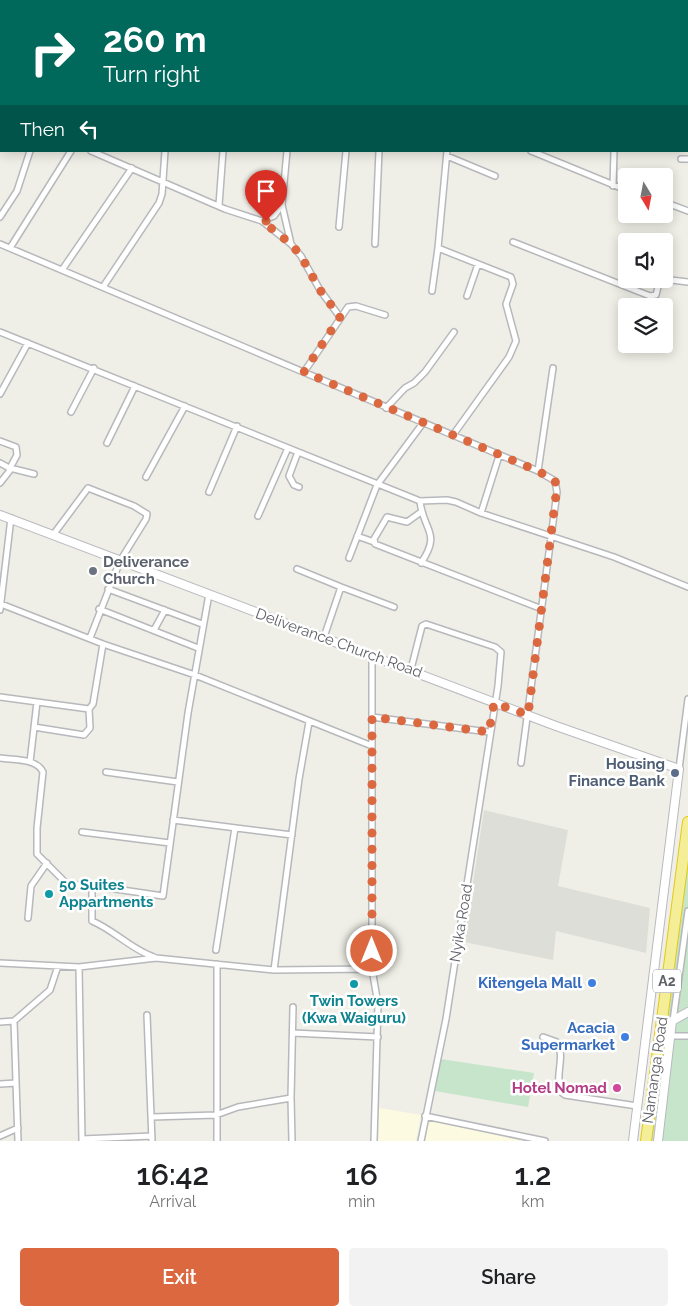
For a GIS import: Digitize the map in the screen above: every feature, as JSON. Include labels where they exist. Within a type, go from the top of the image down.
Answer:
[{"type":"highway","name":"Namanga Road","points":[[646,1141],[684,875],[688,822]]},
{"type":"street","points":[[0,217],[17,191],[30,152]]},
{"type":"street","points":[[10,248],[71,152]]},
{"type":"street","points":[[102,287],[156,210],[162,194],[166,152]]},
{"type":"street","points":[[219,205],[223,152]]},
{"type":"street","points":[[287,152],[282,205],[290,231],[291,244]]},
{"type":"street","points":[[339,228],[346,152]]},
{"type":"street","points":[[376,244],[379,152]]},
{"type":"street","points":[[533,152],[618,188]]},
{"type":"street","points":[[613,186],[614,152]]},
{"type":"street","points":[[432,291],[447,153],[495,176]]},
{"type":"street","points":[[103,154],[219,205],[262,221],[291,244],[301,256],[320,290],[340,317]]},
{"type":"street","points":[[681,159],[688,159]]},
{"type":"street","points":[[62,270],[132,168]]},
{"type":"street","points":[[262,221],[274,216],[282,205]]},
{"type":"street","points":[[673,205],[688,211]]},
{"type":"street","points":[[513,242],[650,296],[656,295],[658,283],[663,279],[688,282]]},
{"type":"street","points":[[0,244],[304,372],[422,424],[538,471],[555,481],[557,487],[551,537],[521,763]]},
{"type":"street","points":[[438,248],[511,277],[512,280],[506,304],[516,341],[509,357],[453,435]]},
{"type":"street","points":[[466,296],[478,264]]},
{"type":"street","points":[[304,372],[340,317],[352,306],[385,315]]},
{"type":"street","points":[[0,332],[237,426],[377,485],[420,500],[447,500],[551,537],[581,545],[688,586]]},
{"type":"street","points":[[386,408],[430,366],[454,332]]},
{"type":"street","points":[[0,394],[28,343]]},
{"type":"street","points":[[71,412],[94,368]]},
{"type":"street","points":[[538,471],[553,368]]},
{"type":"street","points":[[107,443],[135,386]]},
{"type":"street","points":[[146,477],[185,406]]},
{"type":"street","points":[[349,558],[377,485],[422,424]]},
{"type":"street","points":[[209,492],[237,426]]},
{"type":"street","points":[[0,441],[16,447],[17,455],[10,471],[0,483]]},
{"type":"street","points":[[258,516],[288,448]]},
{"type":"street","points":[[298,452],[289,476],[294,485],[299,487]]},
{"type":"street","points":[[481,513],[499,456]]},
{"type":"street","points":[[0,463],[10,468],[34,474]]},
{"type":"street","points":[[53,535],[83,492],[88,488],[134,506],[147,514],[146,519],[120,561],[99,609],[90,638]]},
{"type":"street","points":[[420,500],[421,512],[430,532],[432,542],[421,563]]},
{"type":"street","points":[[374,542],[387,517],[406,522],[421,512]]},
{"type":"street","name":"Deliverance Church Road","points":[[0,514],[324,638],[411,669],[494,703],[679,769]]},
{"type":"street","points":[[11,518],[0,607],[195,675],[372,746]]},
{"type":"street","points":[[357,536],[374,542],[380,548],[542,609]]},
{"type":"street","points":[[297,569],[394,607]]},
{"type":"street","points":[[324,638],[341,587]]},
{"type":"street","points":[[108,589],[202,624]]},
{"type":"street","points":[[102,886],[163,896],[178,782],[208,594]]},
{"type":"street","points":[[99,609],[198,648]]},
{"type":"street","points":[[154,630],[165,610]]},
{"type":"street","name":"Nyika Road","points":[[411,669],[422,626],[426,624],[495,647],[500,650],[502,656],[446,1019],[421,1141]]},
{"type":"street","points":[[34,727],[84,735],[90,728],[89,709],[93,704],[103,644]]},
{"type":"street","points":[[372,656],[372,969],[378,1004],[374,1141]]},
{"type":"street","points":[[0,697],[89,709]]},
{"type":"street","points":[[633,1141],[688,699]]},
{"type":"street","points":[[30,762],[38,702]]},
{"type":"street","points":[[372,717],[489,732]]},
{"type":"street","points":[[274,970],[309,722]]},
{"type":"street","points":[[0,758],[30,762],[40,766],[43,772],[36,828],[37,854],[67,884],[92,886],[92,921],[109,928],[145,954],[156,958]]},
{"type":"street","points":[[106,772],[178,782]]},
{"type":"street","points":[[174,820],[292,835]]},
{"type":"street","points":[[216,950],[236,828]]},
{"type":"street","points":[[82,832],[170,843]]},
{"type":"street","points":[[28,918],[31,886],[47,863]]},
{"type":"street","points":[[658,1141],[670,1036],[688,911]]},
{"type":"street","points":[[0,963],[80,967],[156,958],[274,970],[372,969]]},
{"type":"street","points":[[216,1141],[217,964]]},
{"type":"street","points":[[0,1022],[14,1022],[50,990],[58,966]]},
{"type":"street","points":[[80,967],[82,1140],[152,1139],[147,1015]]},
{"type":"street","points":[[292,1141],[293,1007]]},
{"type":"street","points":[[672,1021],[688,1012]]},
{"type":"street","points":[[14,1022],[18,1141]]},
{"type":"street","points":[[293,1033],[378,1037]]},
{"type":"street","points":[[670,1036],[688,1036]]},
{"type":"street","points":[[543,1037],[557,1042],[561,1051],[558,1080],[561,1092],[637,1106]]},
{"type":"street","points":[[0,1084],[16,1083]]},
{"type":"street","points":[[152,1117],[216,1115],[238,1107],[291,1098]]},
{"type":"street","points":[[425,1116],[545,1141]]},
{"type":"street","points":[[0,1136],[18,1128]]},
{"type":"shaded area","points":[[484,810],[568,830],[558,886],[650,908],[646,953],[556,931],[553,960],[464,942]]},
{"type":"shaded area","points":[[374,1107],[421,1115],[416,1141],[374,1141]]},
{"type":"shaded area","points":[[428,1120],[523,1141],[425,1141]]},
{"type":"green space","points":[[688,822],[688,1141],[646,1141]]},
{"type":"green space","points":[[441,1059],[534,1073],[528,1107],[435,1091]]},
{"type":"place","name":"Deliverance Church","points":[[93,571]]},
{"type":"place","name":"Housing Finance Bank","points":[[675,773]]},
{"type":"place","name":"50 Suites Appartments","points":[[49,894]]},
{"type":"place","name":"Kitengela Mall","points":[[592,983]]},
{"type":"place","name":"Twin Towers (Kwa Waiguru)","points":[[354,984]]},
{"type":"place","name":"Acacia Supermarket","points":[[625,1037]]},
{"type":"place","name":"Hotel Nomad","points":[[617,1088]]},
{"type":"route","points":[[266,221],[262,221],[291,244],[301,256],[320,290],[340,317],[304,372],[422,424],[538,471],[555,481],[557,487],[528,715],[494,703],[489,732],[372,717],[372,951]]}]
